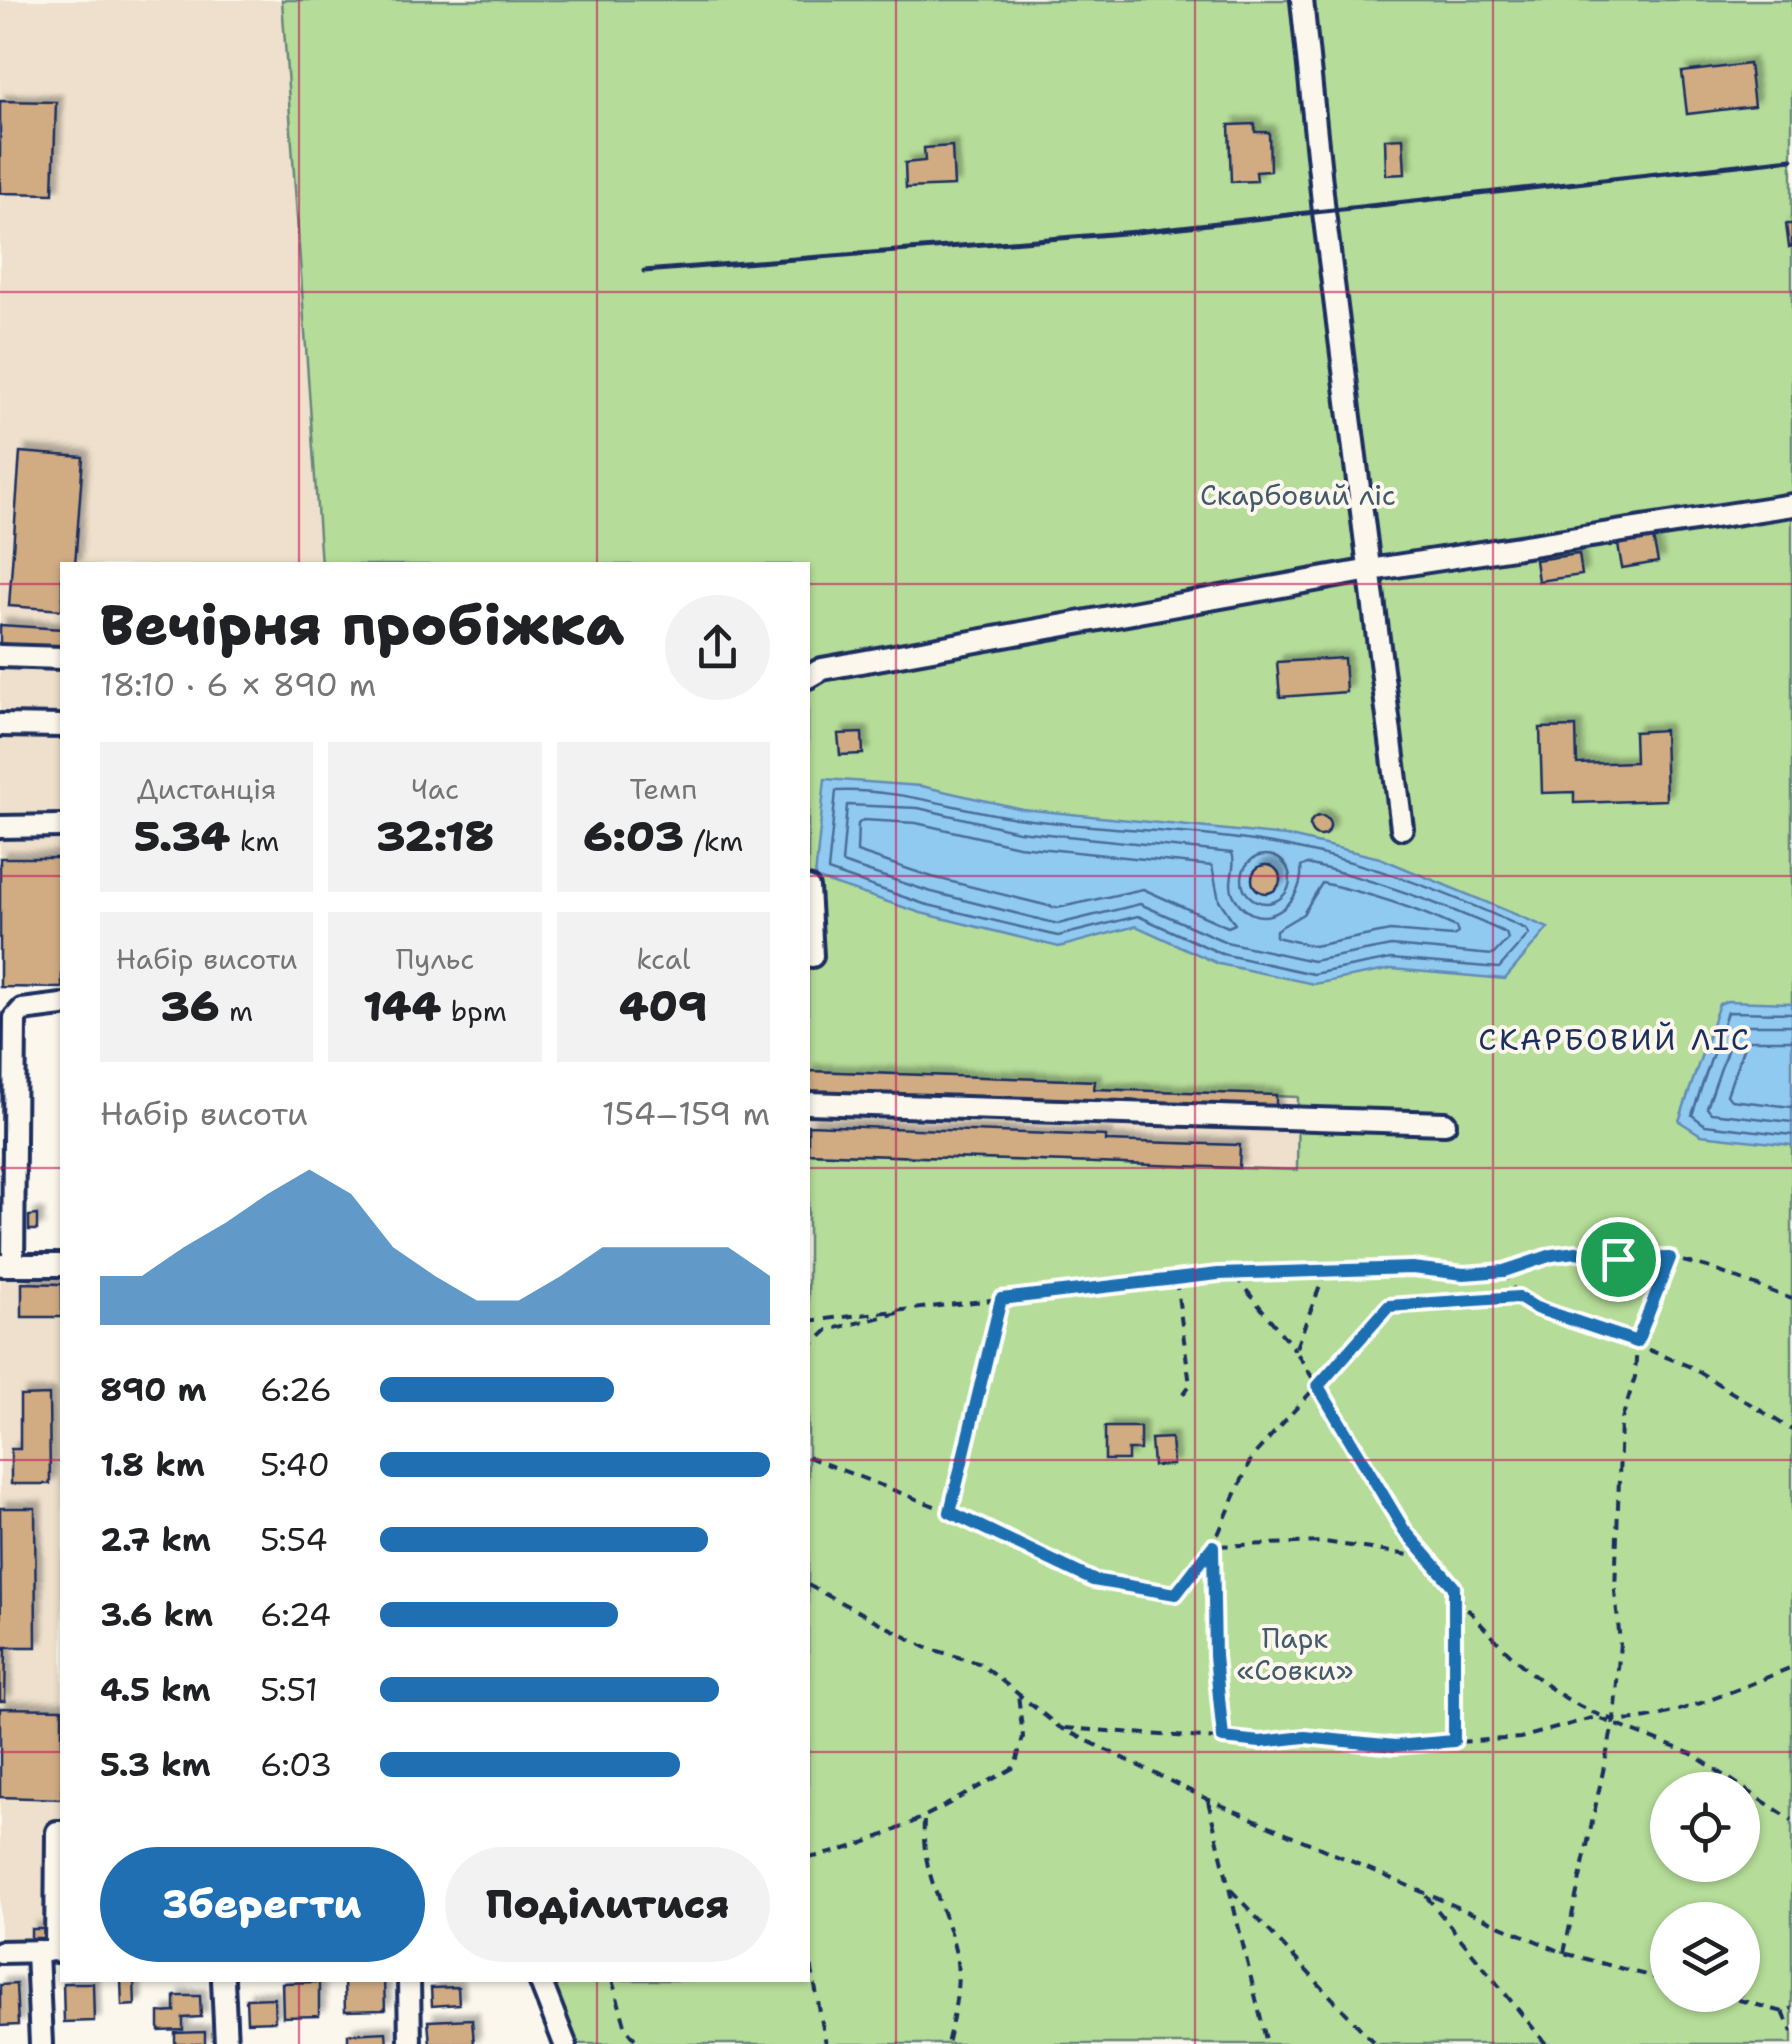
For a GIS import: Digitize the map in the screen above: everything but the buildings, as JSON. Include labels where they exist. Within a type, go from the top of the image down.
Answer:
[{"type":"street","points":[[1302,0],[1402,828]]},
{"type":"street","points":[[810,676],[822,669],[1370,570],[1792,505]]},
{"type":"street","points":[[0,656],[60,658]]},
{"type":"street","points":[[0,725],[60,726]]},
{"type":"street","points":[[0,826],[60,826]]},
{"type":"street","points":[[810,922],[812,956]]},
{"type":"street","points":[[60,1005],[22,1010],[15,1018],[7,1265],[60,1265]]},
{"type":"street","points":[[810,1103],[1444,1122]]},
{"type":"street","points":[[41,2044],[60,1832]]},
{"type":"street","points":[[0,1952],[52,1951]]},
{"type":"street","points":[[223,1982],[226,2044]]},
{"type":"street","points":[[409,1982],[410,2044]]},
{"type":"street","points":[[541,1982],[565,2044]]},
{"type":"path","points":[[810,1321],[1234,1274],[1504,1271],[1552,1255],[1576,1252],[1618,1259],[1670,1258],[1792,1299]]},
{"type":"path","points":[[1564,1953],[1614,1720],[1620,1644],[1615,1591],[1622,1422],[1635,1377],[1637,1342],[1670,1258]]},
{"type":"path","points":[[1295,1350],[1326,1271]]},
{"type":"path","points":[[1504,1271],[1518,1297],[1536,1308],[1637,1342],[1692,1367],[1792,1430]]},
{"type":"path","points":[[1234,1274],[1295,1350],[1404,1530],[1532,1677],[1614,1720],[1692,1754],[1792,1820]]},
{"type":"path","points":[[1176,1280],[1190,1386],[1182,1396]]},
{"type":"path","points":[[810,1457],[950,1512],[1093,1580],[1176,1594],[1213,1546],[1252,1457],[1389,1306],[1518,1297]]},
{"type":"path","points":[[950,1512],[1001,1299]]},
{"type":"path","points":[[810,1347],[828,1330],[915,1309]]},
{"type":"path","points":[[1213,1546],[1325,1542],[1429,1558]]},
{"type":"path","points":[[1213,1546],[1215,1656],[1223,1738]]},
{"type":"path","points":[[810,1586],[924,1646],[981,1664],[1061,1727],[1207,1799],[1564,1953],[1650,1976]]},
{"type":"path","points":[[1454,1587],[1454,1741]]},
{"type":"path","points":[[1061,1727],[1260,1742],[1305,1737],[1395,1746],[1520,1738],[1596,1716],[1614,1720],[1685,1710],[1792,1667]]},
{"type":"path","points":[[810,1858],[852,1850],[924,1820],[1015,1767],[1023,1737],[1018,1694]]},
{"type":"path","points":[[1207,1799],[1267,2044]]},
{"type":"path","points":[[924,1820],[922,1856],[956,1953],[956,2006],[947,2044]]},
{"type":"path","points":[[1229,1888],[1374,2044]]},
{"type":"path","points":[[1424,1892],[1546,2044]]},
{"type":"path","points":[[810,1960],[826,2044]]},
{"type":"path","points":[[613,1982],[626,2028],[639,2044]]},
{"type":"path","points":[[1760,2006],[1784,2012],[1792,2008]]},
{"type":"path","points":[[1784,2012],[1792,2032]]},
{"type":"shaded area","points":[[0,0],[282,0],[321,562],[60,562],[60,857],[0,857]]},
{"type":"shaded area","points":[[810,1071],[1095,1081],[1095,1089],[1298,1096],[1298,1170],[810,1153]]},
{"type":"shaded area","points":[[0,1265],[60,1265],[60,1951],[0,1952]]},
{"type":"green space","name":"Скарбовий ліс","points":[[282,0],[1792,0],[1792,2044],[579,2044],[551,1982],[810,1982],[810,1153],[1297,1170],[1298,1097],[1094,1089],[1094,1081],[810,1071],[810,562],[321,562]]},
{"type":"water","points":[[825,779],[921,786],[1022,809],[1286,836],[1380,858],[1548,928],[1505,979],[1392,969],[1314,984],[1219,964],[1136,926],[1059,947],[921,913],[815,878]],"holes":[[[1261,867],[1271,867],[1278,873],[1279,883],[1272,891],[1261,892],[1253,884],[1253,874]]]},
{"type":"water","points":[[1792,1003],[1792,1145],[1701,1135],[1679,1121],[1719,1004]]},
{"type":"railway","points":[[644,271],[1136,232],[1792,159]]},
{"type":"district","name":"СКАРБОВИЙ ЛІС","points":[[1615,1040]]},
{"type":"route","points":[[1576,1252],[1618,1259],[1670,1258],[1637,1342],[1536,1308],[1518,1297],[1389,1306],[1318,1386],[1404,1530],[1454,1587],[1454,1741],[1395,1746],[1305,1737],[1260,1742],[1223,1738],[1215,1656],[1213,1546],[1176,1594],[1093,1580],[950,1512],[982,1393],[1001,1299],[1218,1274],[1412,1268],[1464,1274],[1504,1271],[1552,1255],[1576,1252]]},
{"type":"park label","name":"Парк «Совки»","points":[[1295,1654]]}]
